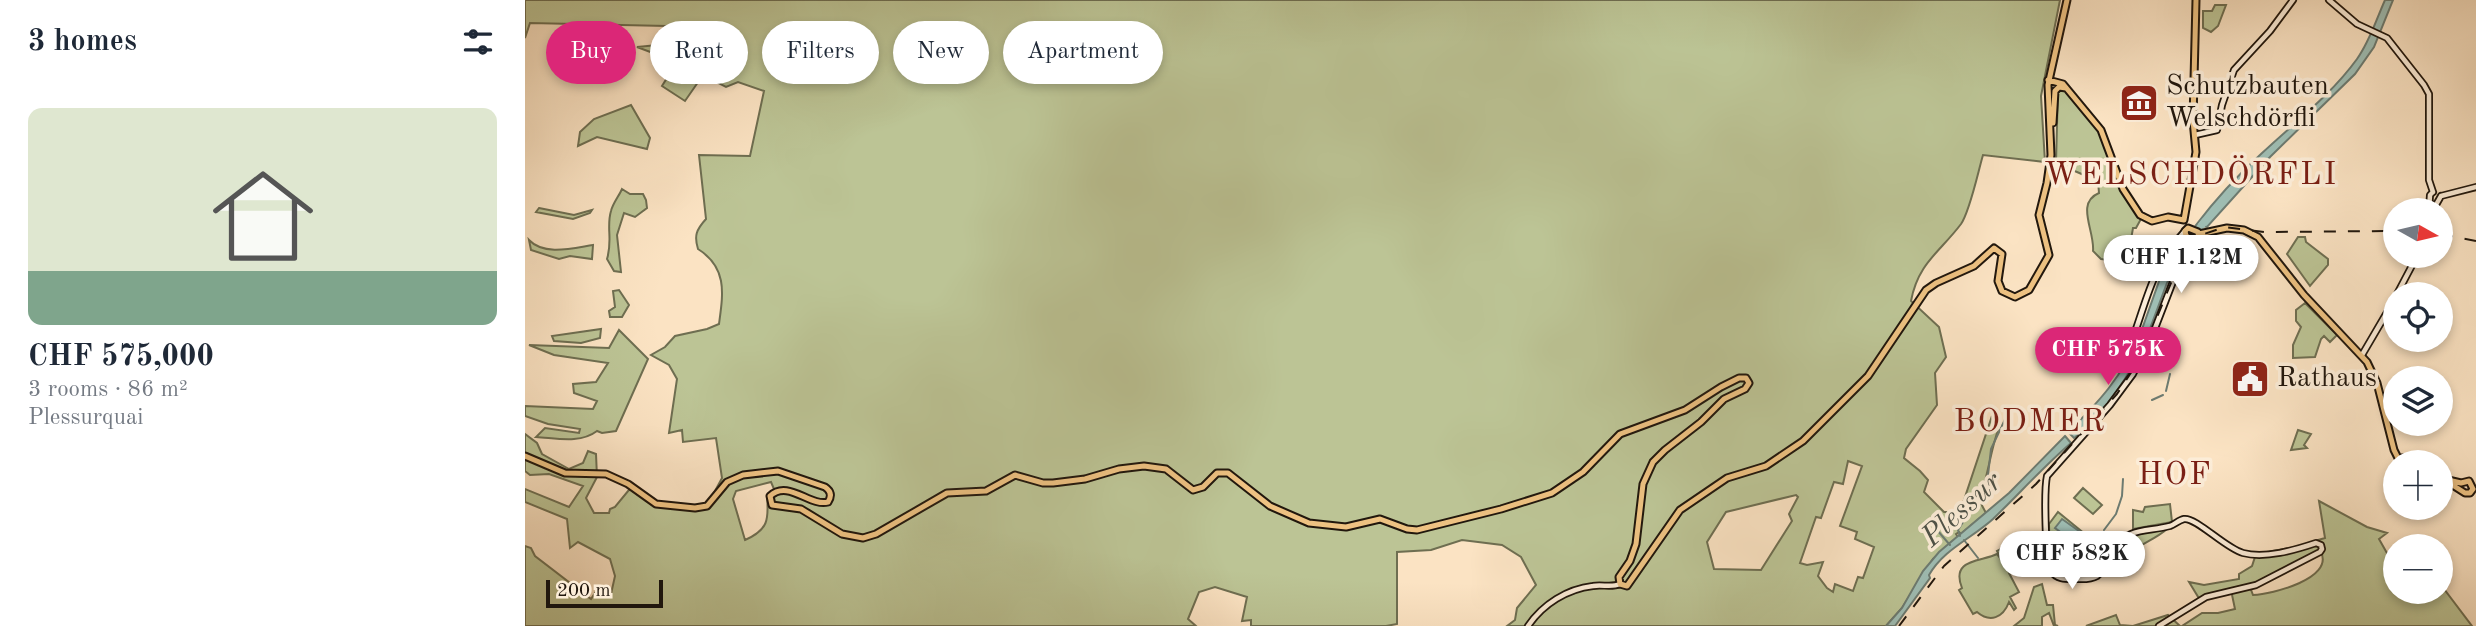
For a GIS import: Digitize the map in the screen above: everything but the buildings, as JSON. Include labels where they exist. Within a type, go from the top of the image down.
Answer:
[{"type":"main road","points":[[2051,133],[2048,80],[2065,18],[2067,0]]},
{"type":"main road","points":[[2196,0],[2193,115],[2196,159],[2184,220],[2188,231],[2199,237]]},
{"type":"main road","points":[[2195,135],[2217,130],[2221,108],[2234,70],[2270,31],[2293,0]]},
{"type":"main road","points":[[2329,0],[2355,22],[2382,36],[2402,56],[2429,94],[2429,183],[2433,192],[2437,192],[2441,197],[2476,187]]},
{"type":"main road","points":[[2048,80],[2060,82],[2103,133],[2123,189],[2138,213],[2152,221],[2168,217],[2184,220]]},
{"type":"main road","points":[[1528,626],[1539,613],[1562,595],[1591,586],[1627,586],[1679,510],[1727,478],[1766,466],[1811,434],[1868,376],[1920,295],[1931,285],[1974,267],[1990,250],[1996,248],[2001,251],[2002,256],[1998,276],[2000,289],[2013,296],[2027,292],[2049,255],[2039,215],[2049,176],[2054,92],[2058,87],[2066,88]]},
{"type":"main road","points":[[2429,198],[2433,192]]},
{"type":"main road","points":[[2159,626],[2203,598],[2256,585],[2322,549],[2321,545],[2316,543],[2259,554],[2243,553],[2220,542],[2195,522],[2187,519],[2168,526],[2141,529],[2126,536],[2113,548],[2101,572],[2094,578],[2059,578],[2048,564],[2046,478],[2120,392],[2136,369],[2174,279],[2199,237],[2225,228],[2245,230],[2256,235],[2301,292],[2362,355],[2375,376],[2394,450]]},
{"type":"main road","points":[[2188,231],[2199,237]]},
{"type":"main road","points":[[2149,339],[2137,332],[2154,276],[2167,253],[2188,231]]},
{"type":"main road","points":[[2362,355],[2383,320]]},
{"type":"main road","points":[[525,456],[565,473],[606,474],[628,484],[656,505],[695,509],[710,504],[723,486],[734,478],[765,472],[783,472],[827,488],[831,493],[830,499],[822,503],[798,493],[777,491],[770,496],[772,505],[801,509],[849,537],[868,537],[947,493],[986,491],[1015,475],[1053,483],[1144,466],[1166,469],[1193,489],[1203,487],[1217,473],[1228,473],[1270,506],[1309,523],[1346,527],[1380,519],[1406,529],[1422,529],[1552,493],[1579,475],[1608,444],[1624,432],[1681,412],[1737,379],[1747,378],[1748,387],[1724,399],[1701,422],[1661,452],[1651,466],[1642,489],[1636,544],[1629,563],[1619,577],[1620,584]]},
{"type":"main road","points":[[2453,483],[2460,485],[2468,494],[2475,489],[2469,481],[2460,485]]},
{"type":"green space","points":[[525,0],[2060,0],[2041,96],[2045,162],[1983,155],[1964,218],[1924,267],[1911,301],[1939,327],[1946,357],[1935,373],[1937,405],[1906,449],[1904,458],[1928,480],[1924,492],[1944,512],[1960,512],[1993,413],[1998,414],[1994,423],[1998,430],[1979,500],[1986,513],[1961,534],[1956,534],[1958,537],[1933,559],[1902,608],[1886,626],[1507,626],[1515,620],[1517,608],[1536,585],[1521,557],[1502,545],[1462,540],[1431,550],[1397,552],[1397,624],[1386,626],[1251,626],[1251,620],[1242,621],[1247,597],[1215,587],[1199,592],[1188,619],[1196,626],[525,626],[525,546],[531,548],[535,556],[591,599],[597,590],[611,594],[615,576],[610,559],[578,542],[570,548],[567,519],[525,502],[525,489],[569,507],[583,486],[549,474],[530,475],[525,471],[525,434],[537,443],[542,454],[569,469],[583,463],[588,451],[596,454],[597,477],[586,498],[594,513],[609,513],[633,485],[651,501],[696,508],[708,504],[722,478],[716,438],[683,442],[682,430],[669,433],[677,379],[669,365],[651,355],[665,347],[675,336],[719,324],[722,292],[719,273],[708,256],[698,249],[696,240],[698,230],[706,219],[699,155],[750,156],[764,91],[744,84],[748,84],[748,21],[650,21],[650,26],[636,25],[636,21],[530,23],[525,38]],"holes":[[[1848,461],[1862,466],[1840,526],[1857,532],[1855,539],[1874,547],[1863,578],[1858,577],[1853,591],[1835,584],[1833,592],[1818,576],[1823,562],[1807,565],[1800,563],[1816,517],[1821,518],[1834,482],[1843,484]],[[771,482],[774,489],[767,496],[768,512],[763,528],[745,540],[733,499],[736,491]],[[1796,495],[1798,497],[1789,514],[1792,521],[1761,570],[1714,569],[1707,542],[1726,512]]]},
{"type":"green space","points":[[2215,5],[2226,5],[2218,26],[2211,32],[2203,28],[2203,11],[2212,11]]},
{"type":"green space","points":[[650,46],[650,52],[637,47]]},
{"type":"green space","points":[[663,84],[697,84],[685,101],[662,86]]},
{"type":"green space","points":[[2058,87],[2066,88],[2101,130],[2123,189],[2142,217],[2136,228],[2133,228],[2130,245],[2142,247],[2126,262],[2101,259],[2093,251],[2087,210],[2088,203],[2099,193],[2098,181],[2056,163]]},
{"type":"green space","points":[[631,105],[650,138],[647,149],[597,137],[578,146],[580,132],[594,119]]},
{"type":"green space","points":[[622,189],[630,194],[643,194],[647,208],[635,217],[624,213],[617,235],[621,272],[614,271],[607,259],[610,217]]},
{"type":"green space","points":[[539,208],[574,215],[592,210],[573,219],[536,212]]},
{"type":"green space","points":[[2298,237],[2305,237],[2306,242],[2328,259],[2328,265],[2310,286],[2287,254]]},
{"type":"green space","points":[[529,240],[535,245],[551,249],[593,245],[592,259],[570,256],[559,259],[531,250]]},
{"type":"green space","points":[[619,290],[629,305],[622,317],[610,317],[609,311],[615,307],[613,291]]},
{"type":"green space","points":[[2305,303],[2337,335],[2330,342],[2324,336],[2321,339],[2315,357],[2293,358],[2293,345],[2301,327],[2296,321],[2296,310]]},
{"type":"green space","points":[[601,329],[600,338],[581,343],[554,341],[552,336]]},
{"type":"green space","points":[[619,330],[648,359],[616,431],[597,431],[576,439],[536,437],[545,428],[579,433],[580,429],[548,424],[525,416],[525,406],[593,409],[597,401],[574,393],[573,384],[596,382],[608,363],[554,355],[529,345],[609,348]]},
{"type":"green space","points":[[2298,430],[2311,434],[2304,445],[2307,448],[2291,450]]},
{"type":"green space","points":[[2083,488],[2102,505],[2093,514],[2074,498]]},
{"type":"green space","points":[[2319,501],[2367,527],[2387,533],[2379,539],[2383,546],[2383,604],[2453,604],[2453,601],[2472,626],[2182,626],[2202,613],[2235,609],[2231,590],[2200,600],[2189,582],[2204,585],[2239,579],[2239,574],[2252,566],[2256,554],[2318,543],[2318,540],[2325,538]],"holes":[[[2321,552],[2323,562],[2319,570],[2299,583],[2273,592],[2253,595],[2250,587]]]},
{"type":"green space","points":[[2170,504],[2172,522],[2133,529],[2133,510],[2143,512],[2145,507]]},
{"type":"green space","points":[[2058,512],[2091,539],[2088,548],[2077,559],[2069,564],[2053,566],[2050,561],[2049,524]]},
{"type":"green space","points":[[2167,529],[2124,559],[2115,552],[2135,535]]},
{"type":"green space","points":[[2007,546],[2019,567],[2009,573],[2019,592],[2010,597],[2016,608],[2014,610],[2009,602],[1996,617],[1987,617],[1977,612],[1973,614],[1959,590],[1962,588],[1960,571],[1969,563],[1997,554],[2002,561],[1997,551]]},
{"type":"green space","points":[[2042,584],[2047,605],[2053,605],[2055,625],[2058,626],[2054,626],[2049,613],[2042,617],[2042,626],[2014,626],[2024,618],[2034,587]]},
{"type":"green space","points":[[2116,615],[2120,625],[2133,626],[2086,626]]},
{"type":"green space","points":[[2168,615],[2180,626],[2133,626]]},
{"type":"water","points":[[2385,0],[2393,0],[2374,47],[2355,74],[2270,157],[2207,227],[2196,225],[2243,171],[2324,97],[2347,72],[2366,45]]},
{"type":"water","points":[[2184,241],[2190,245],[2167,283],[2148,334],[2141,332],[2162,273]]},
{"type":"water","points":[[2138,337],[2146,340],[2133,366],[2105,407],[2074,438],[2068,432],[2109,388]]},
{"type":"water","points":[[2065,436],[2071,443],[1993,519],[1942,558],[1895,626],[1886,626],[1902,608],[1923,571],[1939,552],[2009,493]]},
{"type":"water","points":[[2062,519],[2086,536],[2081,543],[2077,540],[2074,542],[2055,528]]},
{"type":"waterway","name":"Plessur","points":[[2182,250],[2205,221]]},
{"type":"waterway","points":[[2166,391],[2170,374]]},
{"type":"waterway","points":[[2152,400],[2163,395]]},
{"type":"waterway","points":[[1960,536],[1958,530],[1987,484],[1991,449],[2008,413]]},
{"type":"waterway","points":[[2104,530],[2116,514],[2122,496],[2123,479]]},
{"type":"waterway","points":[[1937,530],[1950,545]]},
{"type":"waterway","points":[[1964,540],[1978,558]]},
{"type":"railway","points":[[1899,626],[1944,566],[2036,484],[2117,394],[2140,359],[2175,273],[2204,234],[2225,227],[2264,232],[2383,231]]},
{"type":"railway","points":[[2453,236],[2476,241]]},
{"type":"place","name":"Schutzbauten Welschdörfli","points":[[2139,103]]},
{"type":"place","name":"Rathaus","points":[[2250,379]]},
{"type":"district","name":"WELSCHDÖRFLI","points":[[2191,176]]},
{"type":"district","name":"BODMER","points":[[2030,423]]},
{"type":"district","name":"HOF","points":[[2175,476]]}]
